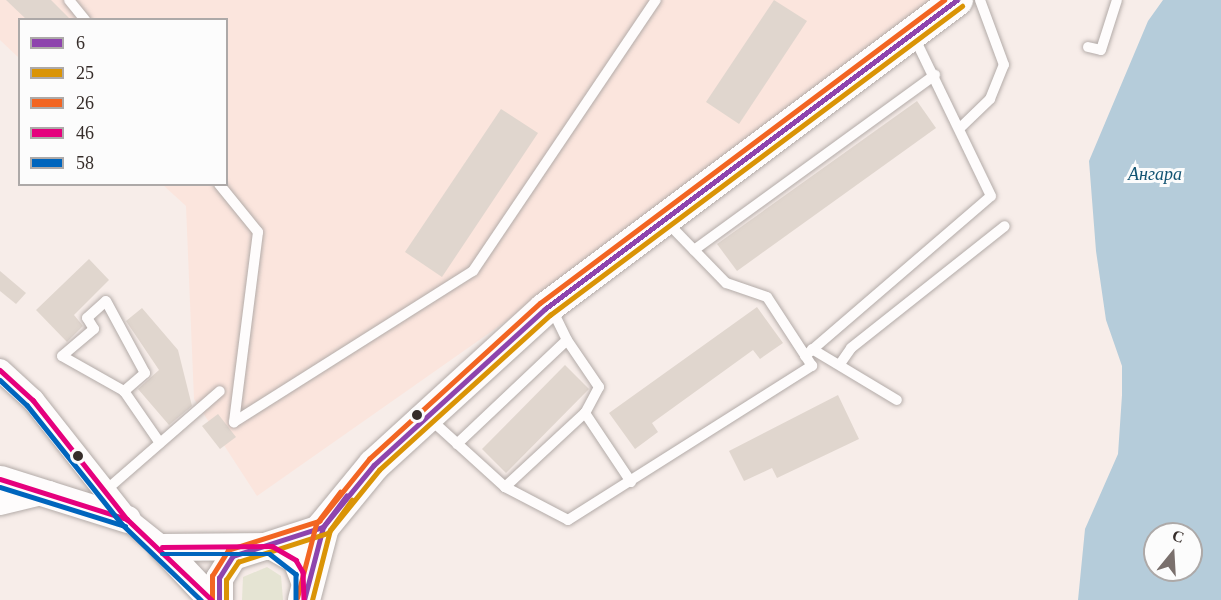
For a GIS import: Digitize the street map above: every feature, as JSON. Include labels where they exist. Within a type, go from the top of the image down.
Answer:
[{"type":"main road","points":[[304,600],[323,526],[374,465],[550,306],[914,37],[957,0]]},
{"type":"street","points":[[0,370],[33,400],[127,519],[162,547],[212,600]]},
{"type":"street","points":[[0,479],[52,492],[127,519]]},
{"type":"street","points":[[0,504],[52,492]]},
{"type":"street","points":[[162,547],[258,545],[298,539],[323,526]]},
{"type":"street","points":[[219,600],[224,566],[258,545],[285,551],[296,560],[306,586],[304,600]]},
{"type":"lane","points":[[69,0],[83,18]]},
{"type":"lane","points":[[221,186],[258,231],[234,422],[473,271],[656,0]]},
{"type":"lane","points":[[960,128],[990,99],[1004,65],[980,0]]},
{"type":"lane","points":[[1088,47],[1101,50],[1117,0]]},
{"type":"lane","points":[[808,353],[991,196],[935,75],[914,37]]},
{"type":"lane","points":[[694,250],[935,75]]},
{"type":"lane","points":[[427,417],[505,487],[568,520],[812,366],[808,353],[767,297],[726,283],[666,221]]},
{"type":"lane","points":[[840,364],[851,348],[1005,226]]},
{"type":"lane","points":[[124,391],[145,373],[106,301],[87,318],[94,329],[62,356],[124,391],[160,443]]},
{"type":"lane","points":[[505,487],[585,413],[599,387],[567,340],[550,306]]},
{"type":"lane","points":[[457,444],[567,340]]},
{"type":"lane","points":[[808,353],[840,364],[897,400]]},
{"type":"lane","points":[[105,491],[220,391]]},
{"type":"lane","points":[[585,413],[631,482]]},
{"type":"shaded area","points":[[0,0],[938,0],[549,291],[257,496],[194,399],[186,206],[164,186],[228,186],[228,18],[18,18],[18,57],[0,40]]},
{"type":"green space","points":[[267,567],[281,576],[283,600],[242,600],[243,577]]},
{"type":"water","name":"Ангара","points":[[1163,0],[1221,0],[1221,600],[1078,600],[1085,529],[1118,454],[1122,395],[1122,366],[1106,320],[1096,251],[1089,161],[1148,21]]},
{"type":"building","points":[[6,0],[51,0],[69,18],[25,18]]},
{"type":"building","points":[[774,0],[807,21],[739,124],[706,102]]},
{"type":"building","points":[[917,101],[936,128],[737,271],[717,244]]},
{"type":"building","points":[[501,109],[538,133],[442,277],[405,252]]},
{"type":"building","points":[[89,259],[109,280],[74,315],[83,326],[67,342],[36,310]]},
{"type":"building","points":[[0,271],[26,293],[16,304],[0,291]]},
{"type":"building","points":[[757,307],[783,343],[760,359],[753,350],[652,423],[658,432],[635,449],[609,413]]},
{"type":"building","points":[[142,308],[178,350],[192,406],[169,425],[138,389],[159,370],[126,321]]},
{"type":"building","points":[[565,365],[589,389],[506,473],[482,449]]},
{"type":"building","points":[[838,395],[859,439],[777,478],[772,468],[744,481],[729,451]]},
{"type":"building","points":[[218,414],[236,437],[220,449],[202,426]]},
{"type":"transit line","name":"26","points":[[212,600],[212,576],[228,550],[319,521],[369,459],[540,303],[944,0]]},
{"type":"transit line","name":"6","points":[[219,600],[219,578],[233,556],[323,527],[374,465],[545,309],[957,0]]},
{"type":"transit line","name":"25","points":[[226,600],[226,580],[238,562],[328,533],[379,470],[550,315],[962,6]]},
{"type":"transit line","name":"46","points":[[0,370],[33,400],[127,519],[212,600]]},
{"type":"transit line","name":"58","points":[[0,380],[27,405],[122,524],[201,600]]},
{"type":"transit line","name":"46","points":[[0,479],[127,519]]},
{"type":"transit line","name":"58","points":[[0,487],[125,526]]},
{"type":"transit line","name":"26","points":[[297,598],[316,524],[340,492]]},
{"type":"transit line","name":"6","points":[[304,600],[323,527],[346,496]]},
{"type":"transit line","name":"25","points":[[312,600],[330,530],[352,500]]},
{"type":"transit line","name":"46","points":[[162,547],[272,546],[296,560],[303,572],[304,600]]},
{"type":"transit line","name":"58","points":[[162,554],[270,554],[296,574],[296,600]]}]
